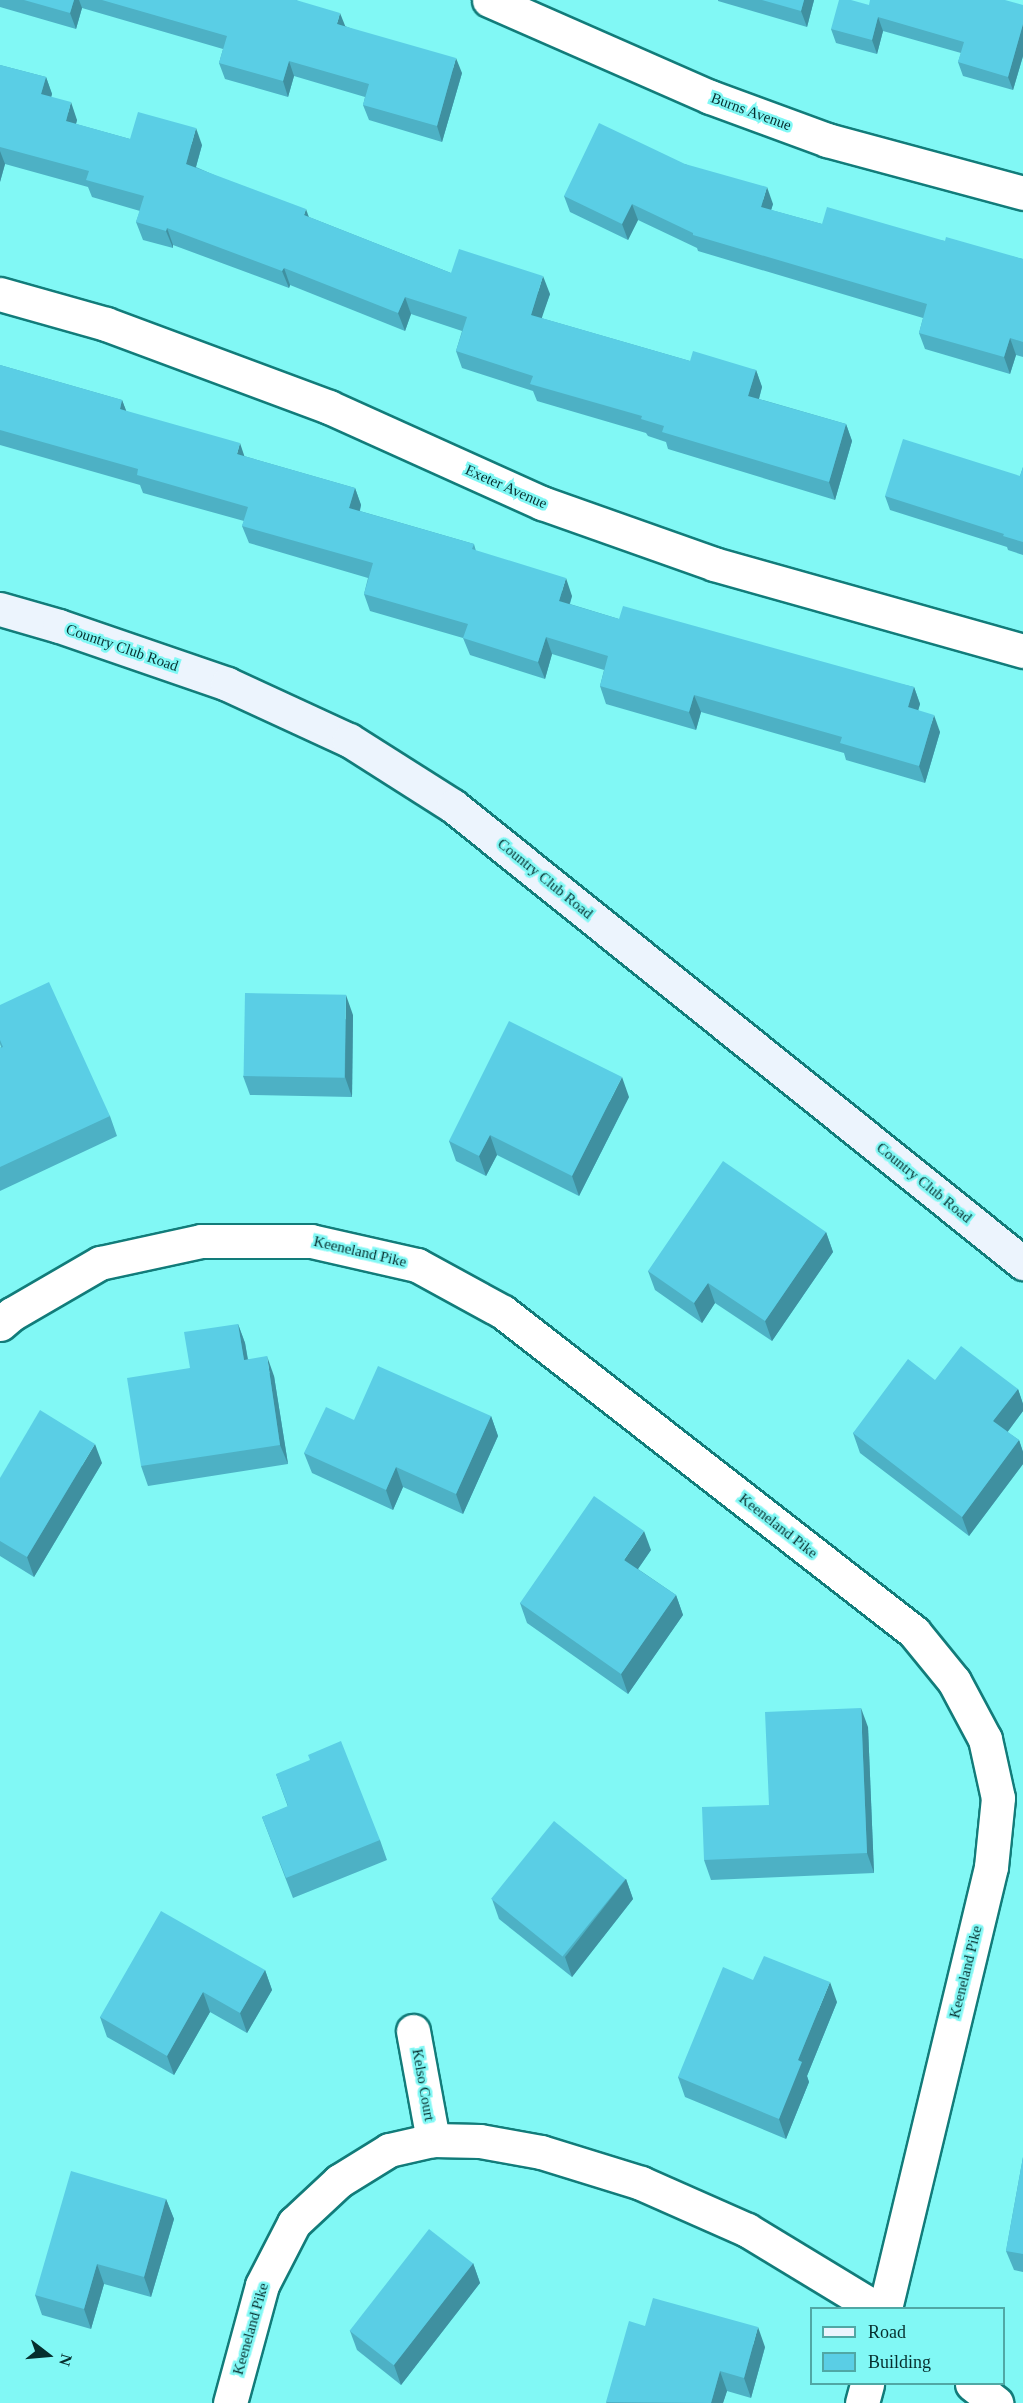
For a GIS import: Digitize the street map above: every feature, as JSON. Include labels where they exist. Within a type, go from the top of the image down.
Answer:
[{"type":"main road","name":"Country Club Road","points":[[0,609],[59,626],[227,684],[349,740],[434,794],[536,871],[1023,1263]]},
{"type":"street","name":"Burns Avenue","points":[[489,0],[731,105],[828,140],[1023,193]]},
{"type":"street","name":"Exeter Avenue","points":[[0,294],[106,324],[329,407],[542,503],[714,564],[1023,651]]},
{"type":"street","name":"Keeneland Pike","points":[[0,1324],[12,1314],[100,1263],[201,1241],[311,1240],[417,1265],[503,1312],[914,1632],[954,1681],[985,1739],[998,1797],[991,1867],[885,2307]]},
{"type":"street","name":"Kelso Court","points":[[413,2031],[433,2140]]},
{"type":"street","name":"Keeneland Pike","points":[[230,2403],[262,2284],[294,2223],[339,2181],[389,2150],[433,2140],[480,2141],[541,2152],[641,2183],[747,2230],[874,2307]]},
{"type":"street","points":[[862,2403],[867,2385]]},
{"type":"street","points":[[973,2385],[996,2403]]},
{"type":"building","points":[[24,0],[74,0],[70,13]]},
{"type":"building","points":[[102,0],[296,0],[340,13],[337,24],[456,58],[437,126],[363,105],[369,84],[289,61],[283,81],[219,63],[227,36]]},
{"type":"building","points":[[762,0],[804,0],[801,11]]},
{"type":"building","points":[[839,0],[851,0],[869,5],[870,0],[1005,0],[1023,5],[1023,24],[1008,77],[958,62],[964,42],[878,17],[872,40],[831,29]]},
{"type":"building","points":[[0,65],[46,77],[41,94],[71,102],[66,121],[130,139],[138,112],[196,128],[186,164],[306,209],[304,215],[451,273],[459,249],[543,276],[531,315],[690,361],[693,351],[756,370],[748,396],[846,424],[829,482],[662,432],[664,426],[641,419],[642,416],[530,384],[533,376],[456,351],[467,317],[405,297],[398,313],[284,268],[282,271],[167,228],[166,231],[136,222],[144,196],[86,180],[89,171],[0,147]]},
{"type":"building","points":[[599,123],[685,164],[767,187],[761,207],[822,224],[827,207],[945,241],[946,237],[1023,259],[1023,342],[1010,338],[1004,357],[919,333],[927,304],[693,235],[632,204],[622,224],[564,196]]},
{"type":"building","points":[[0,365],[122,400],[120,409],[240,443],[237,454],[355,488],[349,508],[474,544],[472,549],[566,578],[559,601],[619,619],[623,606],[914,687],[908,707],[934,715],[919,766],[840,743],[842,737],[694,695],[689,712],[600,686],[608,656],[546,637],[538,662],[463,638],[468,624],[364,594],[373,563],[242,526],[248,507],[137,475],[138,469],[0,430]]},
{"type":"building","points":[[903,439],[1020,476],[1023,467],[1023,542],[885,496]]},
{"type":"building","points":[[49,982],[110,1116],[0,1167],[0,1048],[3,1047],[0,1040],[0,1005]]},
{"type":"building","points":[[245,993],[346,995],[345,1078],[244,1076]]},
{"type":"building","points":[[509,1021],[622,1077],[572,1176],[490,1135],[479,1156],[449,1141]]},
{"type":"building","points":[[723,1161],[826,1232],[765,1321],[708,1283],[694,1303],[648,1271]]},
{"type":"building","points":[[238,1324],[244,1360],[267,1356],[280,1445],[141,1466],[127,1378],[190,1368],[184,1332]]},
{"type":"building","points":[[961,1346],[1018,1389],[993,1421],[1019,1440],[962,1517],[853,1433],[908,1359],[935,1380]]},
{"type":"building","points":[[378,1366],[491,1416],[456,1494],[396,1467],[386,1490],[304,1453],[326,1407],[354,1420]]},
{"type":"building","points":[[40,1410],[95,1444],[27,1557],[0,1541],[0,1478]]},
{"type":"building","points":[[594,1496],[644,1531],[624,1560],[676,1595],[621,1674],[520,1603]]},
{"type":"building","points":[[861,1708],[867,1853],[704,1860],[702,1807],[769,1805],[765,1712]]},
{"type":"building","points":[[341,1741],[380,1840],[286,1878],[262,1817],[288,1806],[276,1774],[310,1760],[308,1755]]},
{"type":"building","points":[[554,1821],[625,1879],[563,1957],[491,1899]]},
{"type":"building","points":[[161,1911],[265,1970],[240,2013],[203,1992],[167,2056],[100,2017]]},
{"type":"building","points":[[764,1956],[830,1982],[798,2060],[802,2062],[779,2119],[678,2077],[723,1967],[753,1980]]},
{"type":"building","points":[[1023,2157],[1023,2254],[1006,2251]]},
{"type":"building","points":[[71,2171],[166,2199],[144,2277],[97,2264],[84,2309],[35,2295]]},
{"type":"building","points":[[429,2229],[473,2263],[394,2365],[350,2331]]},
{"type":"building","points":[[653,2298],[758,2327],[744,2378],[720,2371],[711,2403],[606,2402],[629,2321],[645,2326]]}]
